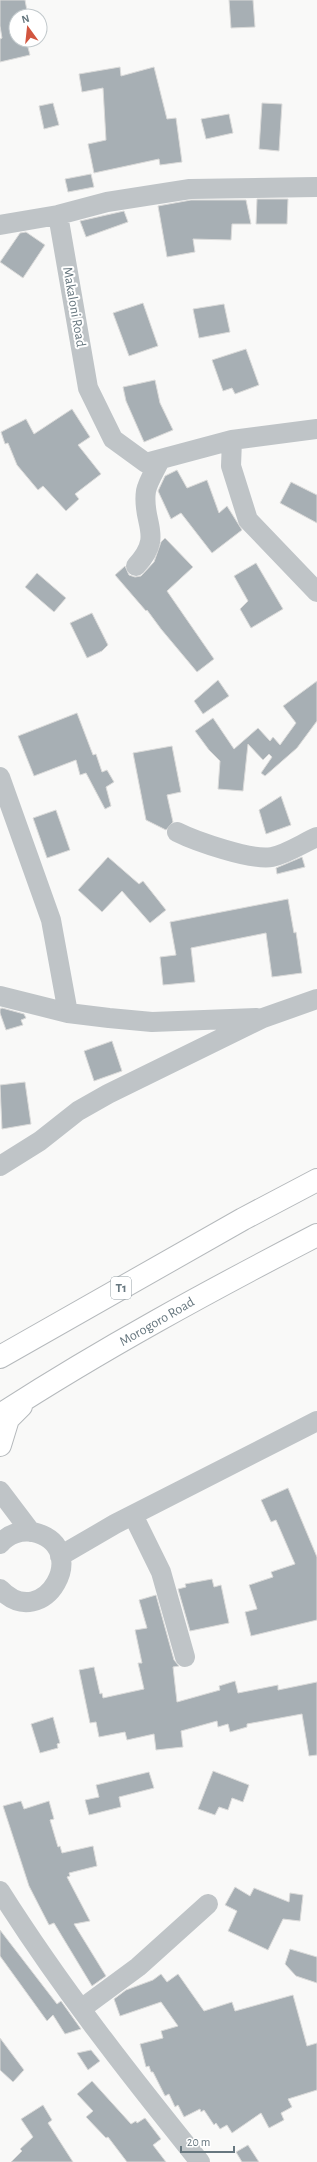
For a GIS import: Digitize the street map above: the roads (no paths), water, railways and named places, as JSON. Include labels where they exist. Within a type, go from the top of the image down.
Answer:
[{"type":"highway","name":"T1","points":[[2,1355],[243,1219],[317,1180]]},
{"type":"highway","name":"Morogoro Road","points":[[0,1415],[31,1395],[219,1286],[317,1234]]},
{"type":"highway","points":[[0,1445],[8,1419],[31,1395]]},
{"type":"street","points":[[0,225],[58,215],[107,202],[190,190],[317,187]]},
{"type":"street","name":"Makaloni Road","points":[[58,215],[88,388],[113,439],[146,463],[232,440],[317,429]]},
{"type":"street","points":[[232,440],[231,466],[248,520],[317,592]]},
{"type":"street","points":[[136,566],[147,554],[151,532],[146,490],[160,460]]},
{"type":"street","points":[[0,777],[51,920],[68,1013]]},
{"type":"street","points":[[177,832],[195,841],[251,856],[271,857],[317,837]]},
{"type":"street","points":[[0,996],[68,1013],[152,1022],[263,1018]]},
{"type":"street","points":[[0,1166],[40,1141],[78,1111],[108,1094],[263,1018],[317,999]]},
{"type":"street","points":[[60,1556],[133,1515],[317,1422]]},
{"type":"street","points":[[0,1491],[31,1532]]},
{"type":"street","points":[[133,1515],[161,1572],[186,1657]]},
{"type":"street","points":[[0,1544],[11,1535],[31,1532],[40,1534],[49,1539],[60,1556],[61,1575],[57,1584],[42,1598],[22,1601],[13,1598],[0,1589]]},
{"type":"street","points":[[0,1891],[29,1937],[113,2054],[200,2162]]},
{"type":"street","points":[[81,2009],[138,1967],[208,1904]]}]
